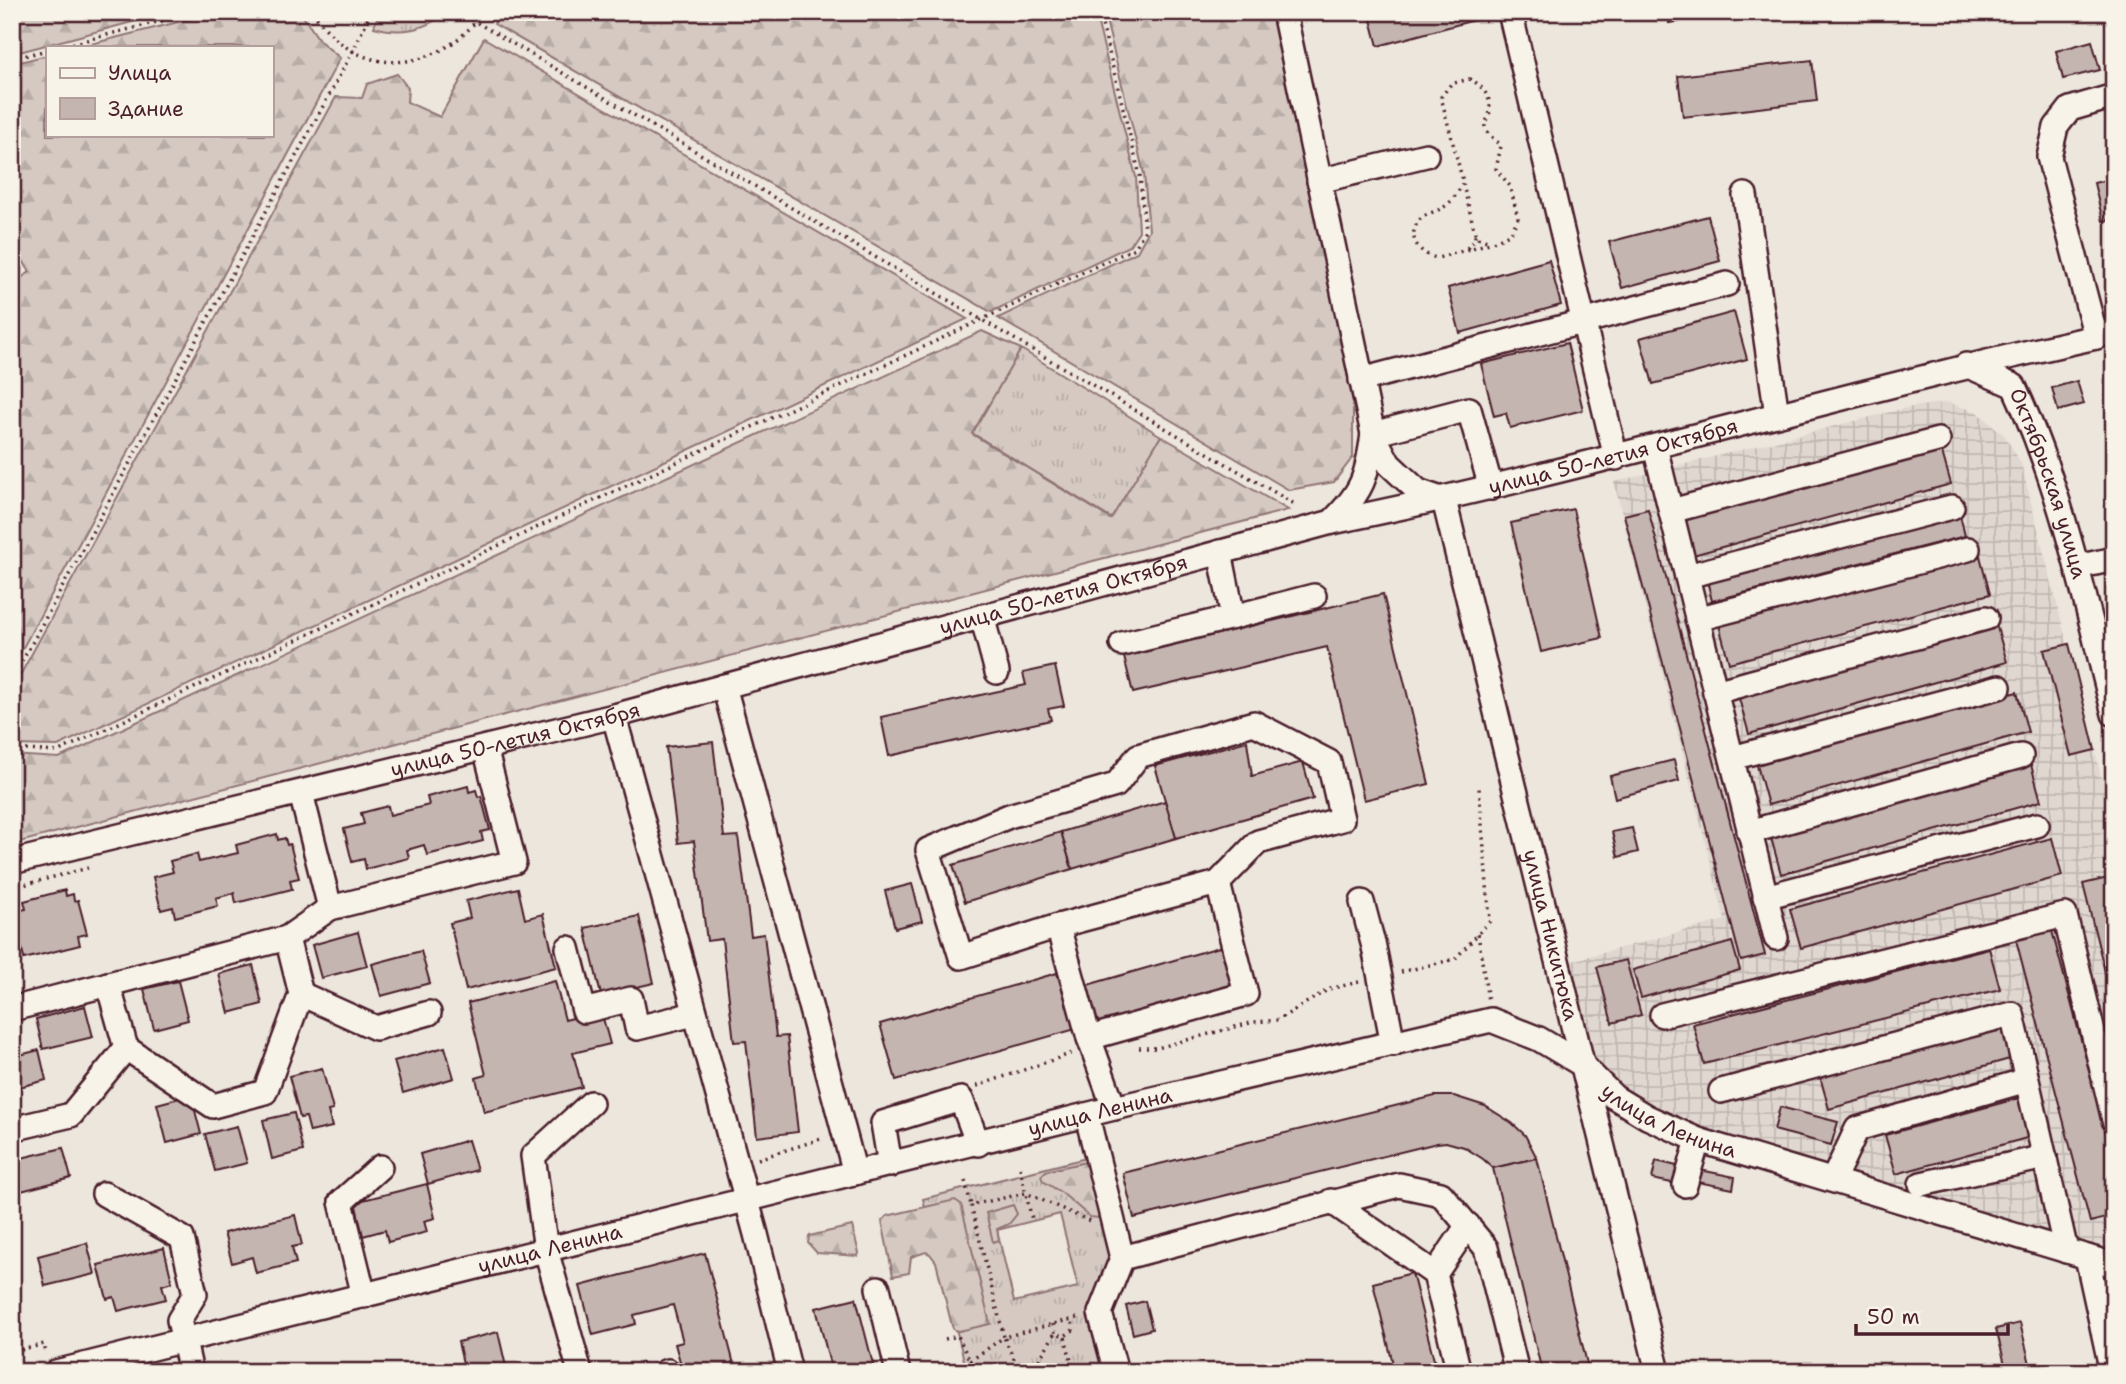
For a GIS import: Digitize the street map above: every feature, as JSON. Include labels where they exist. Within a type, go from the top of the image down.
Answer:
[{"type":"street","points":[[1284,12],[1373,434],[1389,464],[1418,491],[1444,500]]},
{"type":"street","points":[[1510,12],[1616,458]]},
{"type":"street","points":[[2105,333],[2049,158],[2056,127],[2070,109],[2114,96]]},
{"type":"street","points":[[1320,181],[1426,155]]},
{"type":"street","points":[[1745,195],[1777,415]]},
{"type":"street","points":[[1361,380],[1727,284]]},
{"type":"street","name":"улица 50-летия Октября","points":[[12,862],[614,716],[1332,522],[1444,500],[1616,458],[1966,365],[2105,333]]},
{"type":"street","name":"Октябрьская улица","points":[[1966,365],[2014,386],[2033,427],[2077,567],[2114,714]]},
{"type":"street","points":[[1373,434],[1469,409],[1491,488]]},
{"type":"street","points":[[1332,522],[1353,500],[1368,471],[1373,434]]},
{"type":"street","points":[[1671,511],[1938,440]]},
{"type":"street","points":[[1655,447],[1776,938]]},
{"type":"street","name":"улица Никитюка","points":[[1444,500],[1658,1372]]},
{"type":"street","points":[[1687,576],[1952,507]]},
{"type":"street","points":[[1698,619],[1968,549]]},
{"type":"street","points":[[1220,552],[1233,617]]},
{"type":"street","points":[[2077,567],[2114,559]]},
{"type":"street","points":[[1122,644],[1314,596]]},
{"type":"street","points":[[982,616],[997,672]]},
{"type":"street","points":[[1715,692],[1986,618]]},
{"type":"street","points":[[724,686],[855,1172]]},
{"type":"street","points":[[1732,758],[1999,687]]},
{"type":"street","points":[[614,716],[790,1372]]},
{"type":"street","points":[[1254,723],[1329,762],[1342,819],[1258,842],[1218,883],[1058,926],[961,957],[928,850],[1009,816],[1116,785],[1138,756],[1254,723]]},
{"type":"street","points":[[12,1009],[287,937],[330,908],[514,862],[485,748]]},
{"type":"street","points":[[1749,832],[2021,756]]},
{"type":"street","points":[[301,793],[330,908]]},
{"type":"street","points":[[1766,897],[2037,825]]},
{"type":"street","points":[[1089,1038],[1246,994],[1218,883]]},
{"type":"street","points":[[1362,902],[1374,947],[1393,1044]]},
{"type":"street","points":[[1662,1015],[2065,915],[2114,1119]]},
{"type":"street","points":[[1058,926],[1089,1038],[1114,1108]]},
{"type":"street","points":[[108,984],[126,1048],[213,1106],[265,1092],[301,994],[287,937]]},
{"type":"street","points":[[568,947],[584,1011],[631,999],[637,1028],[694,1014]]},
{"type":"street","points":[[301,994],[376,1028],[429,1013]]},
{"type":"street","points":[[1721,1091],[2012,1014],[2045,1157],[2112,1372]]},
{"type":"street","name":"улица Ленина","points":[[52,1367],[183,1340],[1114,1108],[1491,1020],[1539,1039],[1581,1064],[1614,1097],[1647,1117],[1698,1140],[2114,1265]]},
{"type":"street","points":[[12,1129],[71,1115],[126,1048]]},
{"type":"street","points":[[1833,1180],[1857,1129],[2027,1080]]},
{"type":"street","points":[[890,1165],[883,1123],[961,1099],[978,1144]]},
{"type":"street","points":[[579,1372],[546,1250],[533,1156],[591,1103]]},
{"type":"street","points":[[1087,1116],[1122,1258],[1100,1313],[1115,1372]]},
{"type":"street","points":[[1685,1185],[1698,1140]]},
{"type":"street","points":[[1921,1184],[2045,1157]]},
{"type":"street","points":[[364,1296],[341,1202],[380,1167]]},
{"type":"street","points":[[1122,1258],[1399,1185],[1441,1194],[1486,1248],[1517,1372]]},
{"type":"street","points":[[104,1194],[182,1238],[195,1294],[179,1320],[191,1372]]},
{"type":"street","points":[[1331,1201],[1435,1274],[1459,1372]]},
{"type":"street","points":[[1435,1274],[1468,1225]]},
{"type":"street","points":[[878,1288],[898,1372]]},
{"type":"path","points":[[63,46],[197,12]]},
{"type":"path","points":[[312,12],[330,34],[353,51],[379,60],[406,61],[433,55],[457,42],[482,12]]},
{"type":"path","points":[[12,681],[353,51],[371,12]]},
{"type":"path","points":[[459,12],[1296,505]]},
{"type":"path","points":[[12,749],[57,752],[984,321],[1135,248],[1145,230],[1140,176],[1098,12]]},
{"type":"path","points":[[12,59],[46,50]]},
{"type":"path","points":[[1462,182],[1448,205],[1430,212],[1416,224],[1416,244],[1423,254],[1438,258],[1493,242],[1511,233],[1518,218],[1508,181],[1496,169],[1502,152],[1501,146],[1485,128],[1490,111],[1485,90],[1469,79],[1451,84],[1441,97],[1475,233],[1478,238],[1493,242]]},
{"type":"path","points":[[1464,250],[1472,245],[1475,233]]},
{"type":"path","points":[[1478,934],[1491,1020]]},
{"type":"path","points":[[1020,1168],[1032,1220]]},
{"type":"path","points":[[965,1181],[1004,1337],[1020,1372]]},
{"type":"path","points":[[971,1205],[1026,1193],[1116,1233]]},
{"type":"path","points":[[970,1361],[1004,1337],[1100,1313]]},
{"type":"path","points":[[1065,1336],[1073,1330],[1072,1319]]},
{"type":"path","points":[[1032,1372],[1055,1333],[1053,1324]]},
{"type":"path","points":[[12,1327],[14,1343],[19,1351],[44,1344],[52,1367]]},
{"type":"path","points":[[1055,1333],[1065,1336]]},
{"type":"path","points":[[945,1339],[958,1336],[975,1372]]},
{"type":"path","points":[[1065,1336],[1074,1372]]},
{"type":"shaded area","points":[[1947,402],[1977,412],[2004,435],[2021,463],[2114,827],[2114,1264],[1670,1124],[1596,1066],[1568,962],[1725,920],[1614,482],[1906,408]]},
{"type":"green space","points":[[12,12],[170,12],[12,54]]},
{"type":"green space","points":[[218,12],[300,12],[320,41],[340,58],[12,668],[12,284],[30,272],[12,243],[12,64],[46,55],[46,136],[273,136],[273,46],[83,46]]},
{"type":"green space","points":[[379,12],[444,14],[419,27],[393,30],[374,27]]},
{"type":"green space","points":[[501,12],[1095,12],[1136,177],[1139,231],[1129,246],[991,312],[494,24]]},
{"type":"green space","points":[[1104,12],[1275,12],[1353,402],[1353,457],[1334,482],[1289,490],[998,318],[1137,252],[1149,230],[1144,174]]},
{"type":"green space","points":[[484,38],[967,319],[58,746],[12,745],[12,690],[336,97],[362,98],[367,84],[397,74],[408,88],[407,102],[440,117]]},
{"type":"green space","points":[[982,331],[1021,349],[972,434],[1111,519],[1161,436],[1288,510],[12,844],[12,755],[59,758]]},
{"type":"green space","points":[[1021,349],[1161,436],[1112,519],[972,433]]},
{"type":"green space","points":[[1090,1157],[1115,1276],[1091,1324],[1104,1372],[967,1372],[923,1199]],"holes":[[[1060,1214],[1078,1287],[1014,1302],[997,1230]]]},
{"type":"green space","points":[[1086,1162],[1100,1212],[1098,1218],[1090,1217],[1043,1181],[1041,1176],[1046,1171]]},
{"type":"green space","points":[[955,1200],[961,1204],[990,1324],[959,1331],[952,1326],[936,1262],[930,1254],[926,1252],[911,1257],[909,1273],[893,1276],[882,1221],[887,1216]]},
{"type":"green space","points":[[1013,1205],[1017,1214],[1009,1224],[997,1229],[999,1240],[993,1242],[986,1213]]},
{"type":"green space","points":[[852,1226],[858,1256],[817,1253],[808,1243],[809,1236]]},
{"type":"building","points":[[1369,12],[1477,12],[1478,19],[1378,46]]},
{"type":"building","points":[[1668,12],[1740,12],[1669,23]]},
{"type":"building","points":[[2092,41],[2100,70],[2063,79],[2056,51]]},
{"type":"building","points":[[1812,60],[1817,101],[1683,117],[1678,76]]},
{"type":"building","points":[[2114,178],[2114,219],[2103,221],[2094,183]]},
{"type":"building","points":[[1708,216],[1720,261],[1622,288],[1609,242]]},
{"type":"building","points":[[1549,260],[1561,305],[1460,333],[1448,288]]},
{"type":"building","points":[[1734,312],[1747,359],[1653,384],[1640,338]]},
{"type":"building","points":[[1567,343],[1583,410],[1510,428],[1506,413],[1494,416],[1481,364]]},
{"type":"building","points":[[2077,381],[2084,404],[2058,411],[2052,388]]},
{"type":"building","points":[[1940,445],[1951,484],[1693,555],[1682,516]]},
{"type":"building","points":[[1573,509],[1602,638],[1541,652],[1511,523]]},
{"type":"building","points":[[1648,509],[1765,955],[1741,961],[1624,515]]},
{"type":"building","points":[[1960,515],[1965,536],[1712,601],[1707,580]]},
{"type":"building","points":[[1980,556],[1990,594],[1729,663],[1719,625]]},
{"type":"building","points":[[1383,594],[1429,784],[1364,800],[1327,647],[1133,693],[1124,657]]},
{"type":"building","points":[[1996,624],[2007,662],[1749,734],[1738,695]]},
{"type":"building","points":[[2069,644],[2095,750],[2071,756],[2044,650]]},
{"type":"building","points":[[1055,666],[1064,706],[1048,709],[1051,720],[889,756],[881,717],[1026,685],[1023,673]]},
{"type":"building","points":[[2017,692],[2028,732],[1768,805],[1757,765]]},
{"type":"building","points":[[1247,741],[1252,776],[1303,762],[1313,799],[1176,838],[1155,766]]},
{"type":"building","points":[[713,742],[724,837],[738,836],[751,936],[764,934],[776,1037],[787,1036],[798,1132],[757,1137],[746,1041],[734,1042],[722,939],[707,941],[694,841],[678,843],[666,747]]},
{"type":"building","points":[[1674,760],[1679,781],[1615,798],[1610,776]]},
{"type":"building","points":[[2030,761],[2041,801],[1781,874],[1770,834]]},
{"type":"building","points":[[468,786],[469,792],[476,790],[478,797],[481,796],[490,830],[481,832],[483,841],[427,855],[424,845],[407,850],[409,858],[366,869],[364,859],[352,862],[344,829],[364,824],[361,813],[388,806],[390,815],[429,805],[427,797]]},
{"type":"building","points":[[1165,801],[1176,838],[1072,869],[1061,832]]},
{"type":"building","points":[[1632,828],[1638,852],[1618,857],[1612,832]]},
{"type":"building","points":[[1061,832],[1072,869],[965,902],[953,865]]},
{"type":"building","points":[[277,834],[278,840],[285,838],[287,845],[290,844],[299,878],[290,880],[292,889],[236,903],[234,893],[216,898],[218,906],[175,917],[173,907],[161,910],[153,877],[173,872],[170,861],[197,854],[199,862],[238,853],[236,845]]},
{"type":"building","points":[[2052,838],[2062,876],[1801,948],[1790,909]]},
{"type":"building","points":[[2108,878],[2114,900],[2114,1008],[2083,884]]},
{"type":"building","points":[[912,884],[922,921],[895,928],[885,891]]},
{"type":"building","points":[[518,888],[525,919],[543,914],[556,967],[466,990],[450,923],[470,918],[466,901]]},
{"type":"building","points":[[65,890],[66,896],[73,894],[74,901],[78,900],[87,934],[78,936],[80,945],[24,959],[22,949],[12,952],[12,912],[26,909],[24,901]]},
{"type":"building","points":[[639,916],[654,983],[601,995],[585,928]]},
{"type":"building","points":[[2051,927],[2114,1164],[2114,1216],[2090,1222],[2015,936]]},
{"type":"building","points":[[358,932],[367,966],[321,978],[312,945]]},
{"type":"building","points":[[1732,942],[1740,970],[1641,998],[1633,970]]},
{"type":"building","points":[[1223,946],[1234,984],[896,1080],[880,1024],[1057,973],[1063,992]]},
{"type":"building","points":[[1989,948],[2000,989],[1704,1064],[1693,1024]]},
{"type":"building","points":[[421,951],[430,983],[381,996],[372,964]]},
{"type":"building","points":[[1626,960],[1641,1015],[1612,1023],[1597,967]]},
{"type":"building","points":[[253,965],[262,1004],[229,1013],[219,974]]},
{"type":"building","points":[[178,981],[188,1020],[154,1029],[144,989]]},
{"type":"building","points":[[555,981],[565,1020],[601,1011],[610,1044],[573,1053],[582,1087],[484,1112],[476,1078],[486,1075],[468,1003]]},
{"type":"building","points":[[85,1006],[93,1037],[43,1049],[36,1019]]},
{"type":"building","points":[[2007,1021],[2017,1057],[1829,1109],[1819,1073]]},
{"type":"building","points":[[445,1047],[454,1078],[403,1093],[394,1061]]},
{"type":"building","points":[[39,1050],[46,1080],[12,1089],[12,1057]]},
{"type":"building","points":[[322,1068],[333,1110],[328,1111],[332,1127],[310,1132],[306,1117],[300,1118],[289,1076]]},
{"type":"building","points":[[191,1095],[201,1134],[167,1143],[157,1104]]},
{"type":"building","points":[[1435,1096],[1454,1096],[1485,1106],[1525,1135],[1537,1158],[1493,1168],[1464,1147],[1446,1142],[1437,1143],[1134,1218],[1123,1173]]},
{"type":"building","points":[[2023,1097],[2034,1136],[1896,1174],[1885,1135]]},
{"type":"building","points":[[1780,1107],[1838,1122],[1831,1145],[1774,1130]]},
{"type":"building","points":[[294,1113],[303,1151],[272,1159],[263,1120]]},
{"type":"building","points":[[237,1126],[247,1163],[215,1171],[205,1134]]},
{"type":"building","points":[[468,1140],[477,1170],[428,1184],[420,1154]]},
{"type":"building","points":[[63,1148],[71,1178],[21,1191],[13,1160]]},
{"type":"building","points":[[1537,1158],[1589,1372],[1542,1372],[1493,1168]]},
{"type":"building","points":[[1656,1161],[1681,1167],[1677,1184],[1652,1179]]},
{"type":"building","points":[[1695,1169],[1735,1177],[1733,1189],[1693,1181]]},
{"type":"building","points":[[427,1184],[435,1218],[424,1221],[427,1232],[388,1242],[385,1230],[363,1236],[355,1202]]},
{"type":"building","points":[[295,1215],[302,1245],[292,1247],[296,1263],[256,1273],[252,1257],[232,1263],[224,1233]]},
{"type":"building","points":[[87,1243],[95,1274],[45,1286],[38,1256]]},
{"type":"building","points":[[164,1248],[172,1282],[162,1285],[166,1299],[118,1311],[114,1297],[107,1299],[98,1265]]},
{"type":"building","points":[[705,1253],[736,1372],[683,1372],[675,1344],[683,1342],[673,1305],[634,1315],[636,1324],[593,1335],[580,1286]]},
{"type":"building","points":[[1412,1273],[1437,1372],[1395,1372],[1373,1283]]},
{"type":"building","points":[[856,1298],[875,1372],[832,1372],[816,1308]]},
{"type":"building","points":[[1145,1301],[1152,1329],[1133,1334],[1126,1306]]},
{"type":"building","points":[[2020,1323],[2032,1372],[2007,1372],[1996,1329]]},
{"type":"building","points":[[498,1332],[507,1371],[465,1372],[458,1342]]},
{"type":"building","points":[[2097,1366],[2098,1372],[2073,1372]]}]
